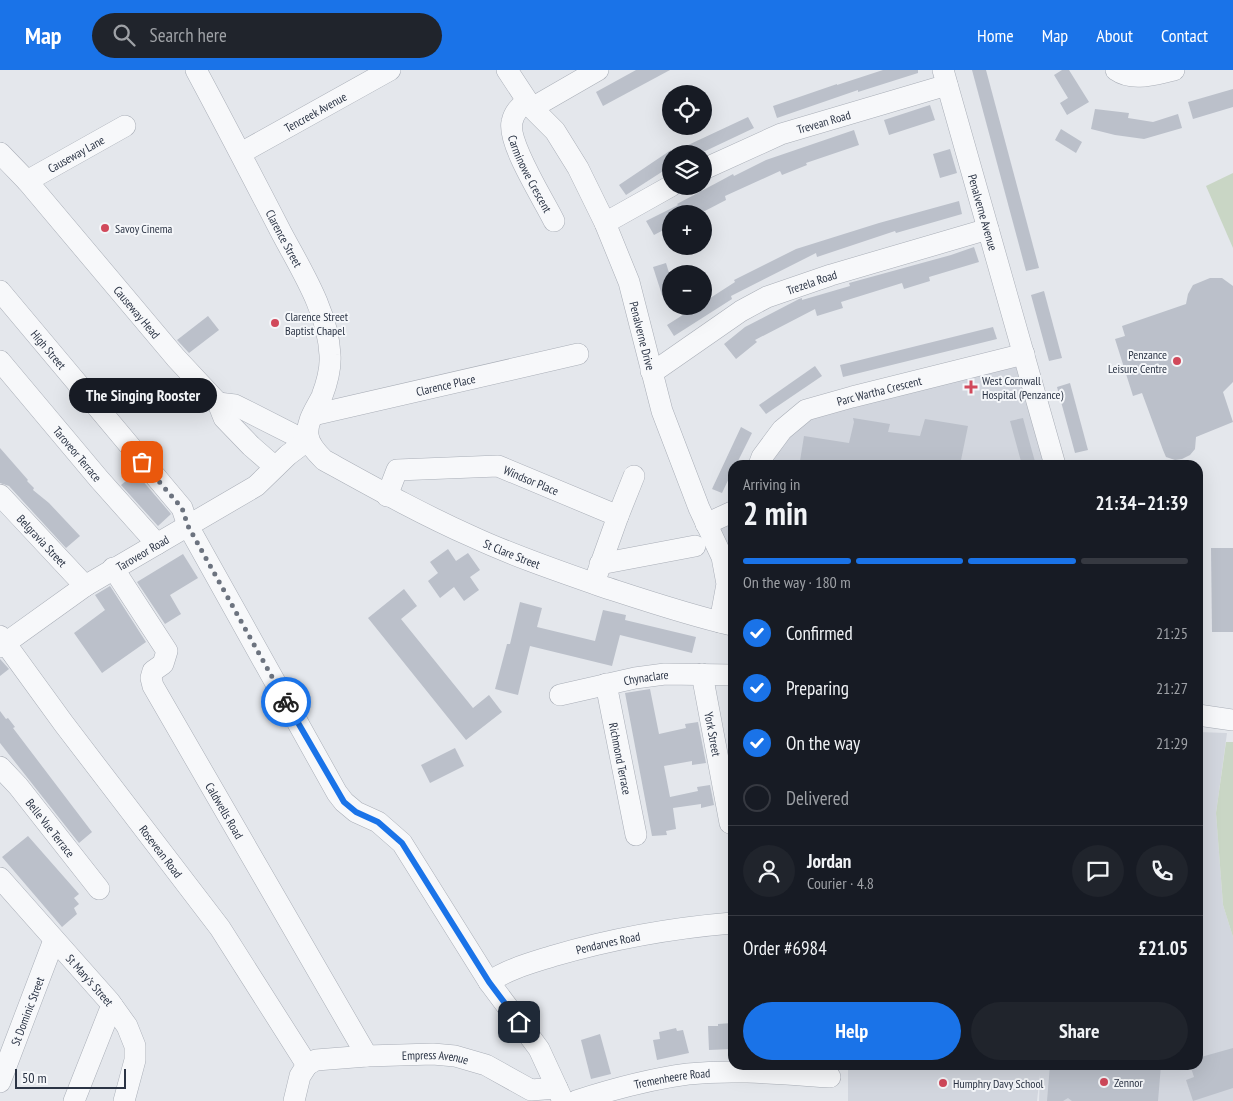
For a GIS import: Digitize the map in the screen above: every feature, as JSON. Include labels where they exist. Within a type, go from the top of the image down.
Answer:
[{"type":"street","name":"Clarence Street","points":[[196,70],[241,153],[308,285],[324,321],[330,355],[328,382],[308,431],[310,443]]},
{"type":"street","name":"Tencreek Avenue","points":[[241,153],[390,70]]},
{"type":"street","name":"Penalverne Drive","points":[[507,70],[529,104],[555,131],[578,168],[605,223],[629,282],[662,411],[699,508],[722,557],[727,584],[726,623]]},
{"type":"street","points":[[529,104],[598,70]]},
{"type":"street","points":[[1116,70],[1124,75],[1136,77],[1174,70]]},
{"type":"street","name":"Trevean Road","points":[[712,165],[781,134],[945,77]]},
{"type":"street","name":"Penalverne Avenue","points":[[945,77],[1054,460]]},
{"type":"street","name":"Carminowe Crescent","points":[[529,104],[516,111],[511,124],[514,140],[554,221]]},
{"type":"street","name":"Causeway Lane","points":[[27,181],[125,126]]},
{"type":"street","name":"Causeway Head","points":[[0,153],[27,181],[176,358],[218,403],[224,418],[275,467]]},
{"type":"street","points":[[605,223],[662,192]]},
{"type":"street","name":"Trezela Road","points":[[651,371],[659,368],[741,311],[767,297],[831,275],[988,229]]},
{"type":"street","name":"High Street","points":[[0,291],[182,508],[188,526],[337,793],[356,812],[378,822],[402,843],[489,982],[539,1049],[560,1094]]},
{"type":"street","name":"Clarence Place","points":[[313,415],[578,354]]},
{"type":"street","name":"Parc Wartha Crescent","points":[[761,460],[782,430],[806,410],[1024,354]]},
{"type":"street","name":"Taroveor Terrace","points":[[0,361],[99,479],[157,544]]},
{"type":"street","points":[[218,403],[235,405],[310,443]]},
{"type":"street","name":"Taroveor Road","points":[[2,642],[113,568],[256,486],[300,446],[310,443]]},
{"type":"street","name":"St Clare Street","points":[[310,443],[324,460],[386,496],[474,538],[543,566],[597,573],[640,599],[726,623]]},
{"type":"street","name":"Windsor Place","points":[[386,496],[397,470],[498,466],[618,516]]},
{"type":"street","points":[[597,573],[634,476]]},
{"type":"street","name":"Belgravia Street","points":[[0,495],[85,586]]},
{"type":"street","points":[[706,524],[728,514]]},
{"type":"street","points":[[597,573],[695,546]]},
{"type":"street","name":"Caldwells Road","points":[[113,568],[167,651],[163,664],[153,671],[151,678],[153,686],[367,1056]]},
{"type":"street","name":"Rosevean Road","points":[[2,642],[220,928],[306,1065]]},
{"type":"street","name":"Chynaclare","points":[[560,695],[635,678],[666,674],[728,675]]},
{"type":"street","name":"York Street","points":[[702,674],[728,812]]},
{"type":"street","name":"Richmond Terrace","points":[[606,684],[636,835]]},
{"type":"street","points":[[1203,716],[1233,720]]},
{"type":"street","name":"Belle Vue Terrace","points":[[0,767],[18,786],[99,889]]},
{"type":"street","name":"St Mary's Street","points":[[0,878],[112,1005],[127,1026],[135,1046],[135,1060],[124,1101]]},
{"type":"street","name":"Pendarves Road","points":[[489,982],[501,974],[577,949],[619,939],[728,923]]},
{"type":"street","name":"St Dominic Street","points":[[0,1082],[54,940]]},
{"type":"street","points":[[74,1101],[112,1005]]},
{"type":"street","name":"Empress Avenue","points":[[306,1065],[316,1060],[367,1056],[433,1054],[455,1056],[486,1065],[531,1090],[560,1094]]},
{"type":"street","points":[[294,1101],[300,1076],[306,1065]]},
{"type":"street","name":"Tremenheere Road","points":[[576,1101],[622,1086],[689,1074],[755,1072],[830,1077]]},
{"type":"shaded area","name":"West Cornwall Hospital (Penzance)","points":[[1020,359],[1046,460],[768,460],[809,415]]},
{"type":"shaded area","points":[[728,523],[728,558],[718,528]]},
{"type":"shaded area","points":[[1203,732],[1227,733],[1216,813],[1223,905],[1233,937],[1233,1101],[1039,1101],[1040,1074],[1037,1101],[848,1101],[848,1070],[1203,1070]]},
{"type":"green space","points":[[1233,173],[1233,248],[1206,186]]},
{"type":"green space","points":[[1226,742],[1233,742],[1233,937],[1223,905],[1216,813]]},
{"type":"building","points":[[636,70],[670,70],[603,106],[596,92]]},
{"type":"building","points":[[883,70],[918,70],[918,73],[858,92],[858,90],[777,118],[773,106]]},
{"type":"building","points":[[972,70],[986,70],[1039,268],[1026,271]]},
{"type":"building","points":[[1062,70],[1069,70],[1089,102],[1067,115],[1060,103],[1068,98],[1054,75]]},
{"type":"building","points":[[1233,89],[1233,107],[1193,119],[1188,102]]},
{"type":"building","points":[[930,105],[935,120],[889,135],[884,120]]},
{"type":"building","points":[[1095,109],[1129,113],[1128,118],[1153,122],[1178,114],[1182,128],[1144,139],[1115,135],[1091,129]]},
{"type":"building","points":[[748,117],[754,128],[712,148],[712,145],[688,145]]},
{"type":"building","points":[[1061,129],[1082,142],[1076,153],[1055,140]]},
{"type":"building","points":[[854,130],[859,145],[806,163],[807,165],[782,175],[780,171],[725,196],[726,200],[712,207],[712,205],[677,204],[694,195],[712,195],[712,185],[766,160]]},
{"type":"building","points":[[950,149],[957,173],[940,178],[933,154]]},
{"type":"building","points":[[662,156],[662,172],[626,195],[619,185]]},
{"type":"building","points":[[959,201],[962,214],[896,233],[895,231],[817,257],[816,253],[731,296],[732,299],[712,312],[712,297],[735,282],[734,280],[796,249]]},
{"type":"building","points":[[662,213],[662,231],[654,235],[646,221]]},
{"type":"building","points":[[974,247],[979,262],[929,277],[930,281],[904,289],[902,283],[841,302],[843,308],[817,316],[815,309],[755,340],[757,342],[736,359],[724,344],[745,327],[799,299],[802,298],[802,300],[850,286],[849,283]]},
{"type":"building","points":[[666,263],[667,265],[662,265],[662,295],[653,267]]},
{"type":"building","name":"Penzance Leisure Centre","points":[[1210,278],[1222,278],[1233,286],[1233,382],[1223,392],[1233,422],[1196,437],[1195,449],[1190,455],[1175,460],[1166,457],[1142,393],[1133,396],[1115,339],[1125,336],[1122,326],[1186,304],[1188,294],[1193,285]]},
{"type":"building","points":[[1044,291],[1062,358],[1049,361],[1031,295]]},
{"type":"building","points":[[683,315],[707,315],[674,336],[667,325]]},
{"type":"building","points":[[208,316],[219,330],[189,353],[177,340]]},
{"type":"building","points":[[993,327],[997,339],[843,377],[840,365]]},
{"type":"building","points":[[815,366],[822,376],[766,414],[759,405]]},
{"type":"building","points":[[1070,383],[1088,450],[1075,453],[1057,387]]},
{"type":"building","points":[[853,418],[890,424],[888,432],[920,436],[925,419],[968,426],[961,460],[800,460],[804,436],[849,443],[854,422]]},
{"type":"building","points":[[1023,418],[1035,460],[1021,460],[1010,421]]},
{"type":"building","points":[[741,427],[752,433],[738,460],[728,460],[728,480],[722,493],[712,489]]},
{"type":"building","points":[[0,448],[28,480],[34,488],[33,490],[49,503],[80,536],[66,548],[9,486],[0,483]]},
{"type":"building","points":[[136,473],[171,514],[158,526],[121,485]]},
{"type":"building","points":[[1211,548],[1233,548],[1233,632],[1212,632]]},
{"type":"building","points":[[448,549],[456,561],[468,553],[480,570],[470,577],[479,590],[464,601],[454,587],[440,598],[428,581],[438,573],[430,562]]},
{"type":"building","points":[[183,554],[198,578],[170,595],[181,614],[165,624],[137,582]]},
{"type":"building","points":[[110,586],[146,642],[102,673],[74,633],[105,610],[95,595]]},
{"type":"building","points":[[404,589],[417,606],[401,619],[473,708],[489,695],[502,712],[466,740],[368,618]]},
{"type":"building","points":[[520,602],[542,608],[537,627],[595,641],[603,610],[626,615],[625,620],[696,637],[692,653],[620,635],[612,666],[530,646],[518,695],[495,689],[507,644],[510,644]]},
{"type":"building","points":[[0,659],[9,669],[0,676]]},
{"type":"building","points":[[650,689],[659,734],[686,728],[685,724],[698,722],[706,763],[692,765],[692,761],[664,766],[670,797],[698,791],[697,787],[710,785],[714,805],[701,808],[701,804],[673,808],[676,829],[666,831],[667,835],[652,836],[625,693]]},
{"type":"building","points":[[0,711],[15,727],[13,728],[92,832],[79,843],[0,743]]},
{"type":"building","points":[[455,748],[464,766],[430,783],[421,765]]},
{"type":"building","points":[[28,836],[79,894],[74,898],[79,904],[74,908],[77,914],[62,927],[2,857]]},
{"type":"building","points":[[728,1023],[728,1049],[709,1050],[708,1026],[718,1026],[718,1024]]},
{"type":"building","points":[[676,1028],[677,1031],[683,1030],[689,1053],[657,1060],[653,1040],[660,1039],[659,1032]]},
{"type":"building","points":[[600,1034],[611,1074],[591,1079],[581,1040]]},
{"type":"building","points":[[1233,1048],[1233,1088],[1193,1101],[1186,1080],[1194,1077],[1192,1070],[1203,1070],[1203,1056]]},
{"type":"building","name":"Zennor","points":[[1050,1070],[1161,1070],[1158,1101],[1072,1101],[1068,1098],[1063,1101],[1047,1101]]},
{"type":"way so far","points":[[142,462],[182,508],[188,526],[286,702]]},
{"type":"place","name":"Savoy Cinema","points":[[105,228]]},
{"type":"place","name":"Clarence Street Baptist Chapel","points":[[275,323]]},
{"type":"place","name":"Penzance Leisure Centre","points":[[1177,361]]},
{"type":"place","name":"West Cornwall Hospital (Penzance)","points":[[971,387]]},
{"type":"place","name":"The Singing Rooster","points":[[142,462]]},
{"type":"place","name":"Zennor","points":[[1104,1082]]},
{"type":"place","name":"Humphry Davy School","points":[[943,1083]]},
{"type":"route","points":[[286,702],[337,793],[356,812],[378,822],[402,843],[489,982],[519,1022]]}]
